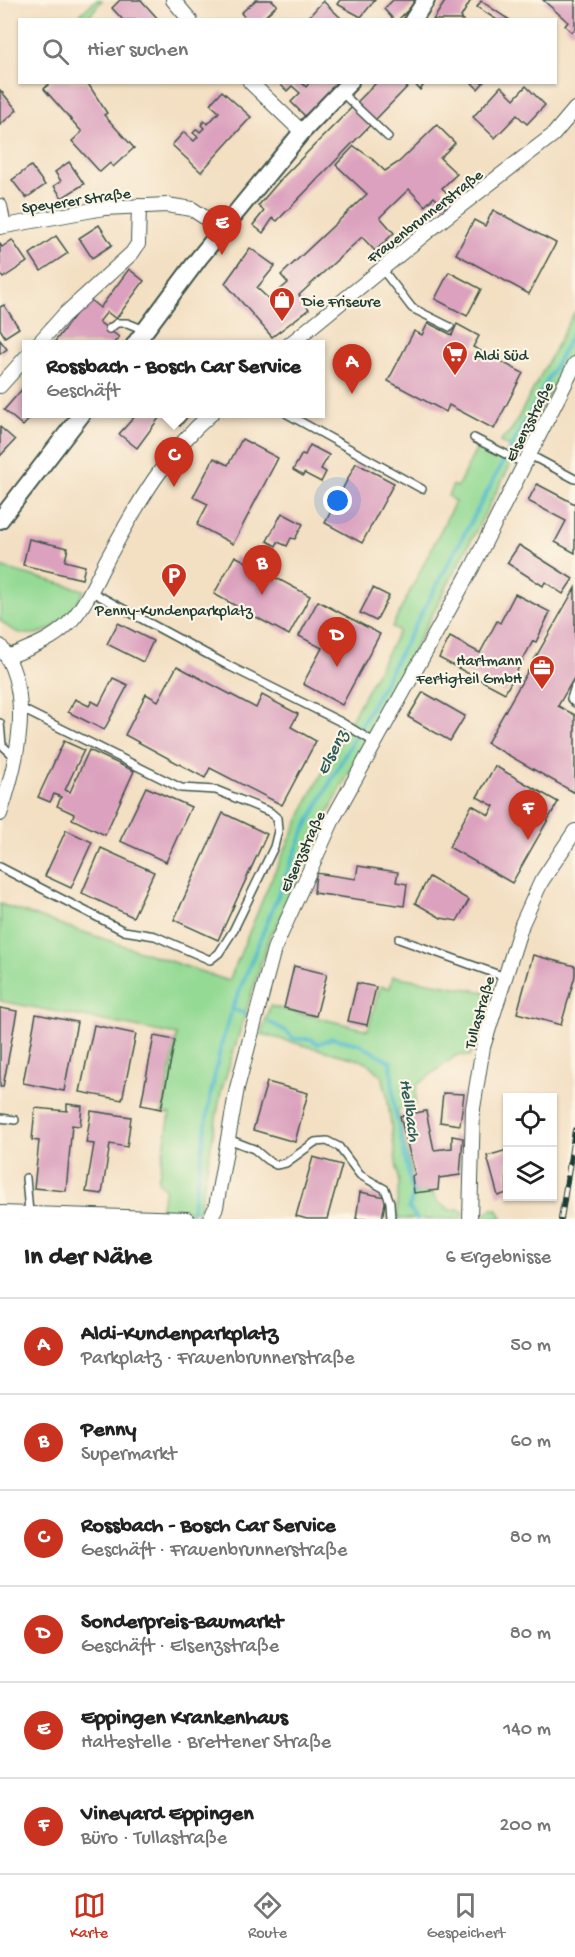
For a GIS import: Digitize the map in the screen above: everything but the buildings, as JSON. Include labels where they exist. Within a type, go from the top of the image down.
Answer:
[{"type":"street","points":[[173,0],[188,18]]},
{"type":"street","points":[[416,18],[426,0]]},
{"type":"street","points":[[252,84],[302,132]]},
{"type":"street","points":[[139,340],[222,229],[302,132],[346,87]]},
{"type":"street","name":"Frauenbrunnerstraße","points":[[296,340],[437,224],[553,135],[575,109]]},
{"type":"street","name":"Speyerer Straße","points":[[2,226],[104,208],[167,205],[192,209],[222,229]]},
{"type":"street","points":[[0,206],[2,226]]},
{"type":"street","points":[[42,340],[63,316],[132,253],[138,244],[139,206]]},
{"type":"street","points":[[0,386],[22,362]]},
{"type":"street","name":"Elsenzstraße","points":[[210,1219],[216,1207],[237,1088],[274,949],[334,817],[473,566],[523,459],[575,364]]},
{"type":"street","points":[[0,520],[79,418]]},
{"type":"street","points":[[0,814],[15,757],[20,708],[17,678],[4,652],[46,641],[67,624],[90,591],[138,502],[169,458],[207,418]]},
{"type":"street","name":"Tullastraße","points":[[470,1219],[470,1147],[473,1108],[483,1047],[522,924],[541,882],[575,831]]},
{"type":"street","points":[[0,1213],[188,1219]]},
{"type":"lane","points":[[346,87],[388,137]]},
{"type":"lane","points":[[382,269],[412,308],[450,327]]},
{"type":"lane","points":[[109,330],[117,323],[127,323],[146,330]]},
{"type":"lane","points":[[294,418],[422,489]]},
{"type":"lane","points":[[474,438],[496,449],[575,479]]},
{"type":"lane","points":[[90,591],[374,742]]},
{"type":"lane","points":[[575,686],[571,699],[575,703]]},
{"type":"lane","points":[[0,867],[124,931],[155,936],[210,960],[219,953],[233,931],[274,847],[278,831],[277,818],[270,812],[216,790],[181,788],[20,708]]},
{"type":"lane","points":[[0,723],[2,745],[15,757]]},
{"type":"lane","points":[[399,939],[506,977]]},
{"type":"lane","points":[[0,1118],[15,1120]]},
{"type":"lane","points":[[228,1139],[254,1149],[276,1165],[286,1163],[315,1142],[327,1141],[339,1147],[360,1175],[385,1189],[390,1202],[391,1219]]},
{"type":"lane","points":[[26,1178],[29,1213]]},
{"type":"green space","points":[[96,0],[102,0],[88,18],[76,18]]},
{"type":"green space","points":[[575,311],[575,346],[518,451],[500,442],[512,429]]},
{"type":"green space","points":[[477,448],[511,464],[315,838],[278,924],[270,934],[221,1092],[199,1211],[160,1210],[165,1189],[158,1181],[170,1114],[162,1113],[177,1035],[0,1001],[0,904],[229,981],[270,882],[311,794],[399,631],[392,627],[455,502],[448,496],[453,485],[457,487]]},
{"type":"green space","points":[[0,567],[84,590],[78,602],[59,623],[37,634],[24,634],[12,630],[0,620]]},
{"type":"green space","points":[[393,976],[492,993],[470,1056],[457,1055],[417,1085],[415,1104],[399,1109],[398,1112],[412,1173],[410,1177],[414,1193],[432,1192],[438,1202],[450,1210],[459,1209],[464,1213],[461,1219],[398,1219],[399,1184],[387,1095],[382,1076],[367,1062],[261,1034],[270,1006],[368,1030],[380,986],[390,988]]},
{"type":"green space","points":[[492,1209],[497,1209],[503,1219],[483,1219],[483,1216]]},
{"type":"waterway","name":"Elsenz","points":[[191,1218],[221,1046],[232,1009],[304,831],[575,329]]},
{"type":"waterway","name":"Hellbach","points":[[232,1009],[248,1015]]},
{"type":"waterway","name":"Hellbach","points":[[269,1022],[286,1031],[294,1039],[311,1039],[318,1044],[332,1038],[359,1044],[391,1062],[394,1106],[413,1195],[409,1208],[417,1219]]},
{"type":"railway","points":[[561,1219],[575,1130]]},
{"type":"place","name":"Eppingen Krankenhaus","points":[[222,255]]},
{"type":"place","name":"Die Friseure","points":[[282,323]]},
{"type":"place","name":"Aldi Süd","points":[[455,377]]},
{"type":"place","name":"Aldi-Kundenparkplatz","points":[[352,394]]},
{"type":"place","name":"Rossbach - Bosch Car Service","points":[[174,487]]},
{"type":"place","name":"Penny","points":[[262,595]]},
{"type":"place","name":"Penny-Kundenparkplatz","points":[[174,599]]},
{"type":"place","name":"Sonderpreis-Baumarkt","points":[[337,667]]},
{"type":"place","name":"Hartmann Fertigteil GmbH","points":[[542,691]]},
{"type":"place","name":"Vineyard Eppingen","points":[[528,840]]}]
